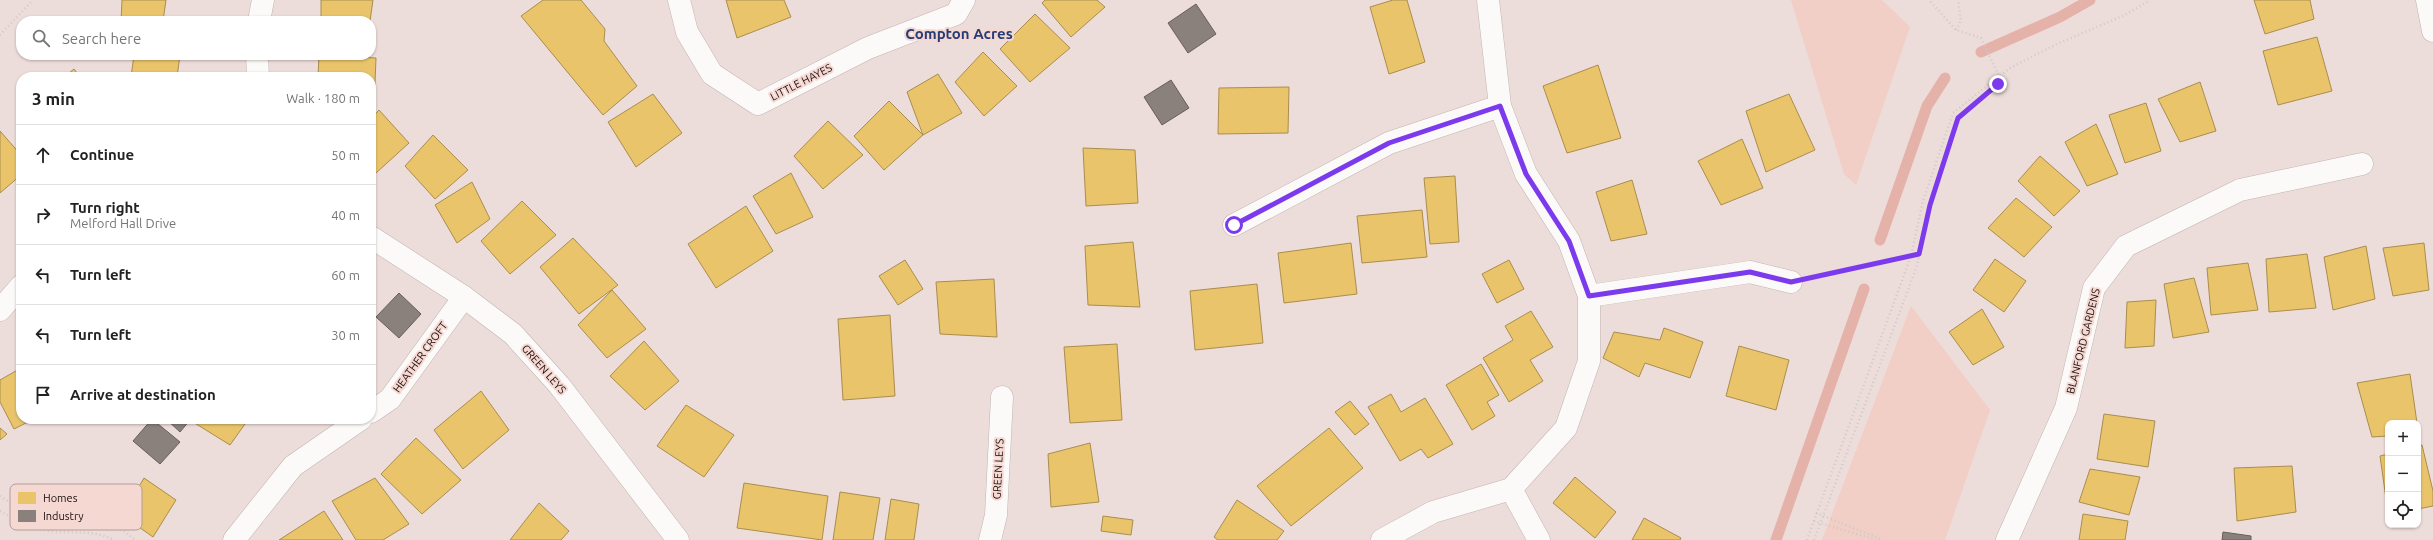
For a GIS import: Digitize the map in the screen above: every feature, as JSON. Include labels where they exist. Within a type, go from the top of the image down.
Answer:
[{"type":"street","points":[[260,16],[263,0]]},
{"type":"street","name":"LITTLE HAYES","points":[[679,0],[687,32],[712,74],[758,104],[868,48],[956,14],[964,0]]},
{"type":"street","points":[[1382,540],[1433,512],[1511,489],[1566,428],[1589,361],[1589,296],[1569,241],[1526,174],[1500,106],[1488,0]]},
{"type":"street","points":[[2427,0],[2433,31]]},
{"type":"street","points":[[257,60],[258,72]]},
{"type":"street","points":[[1234,225],[1389,143],[1500,106]]},
{"type":"street","name":"BLANFORD GARDENS","points":[[2007,540],[2066,408],[2094,288],[2126,246],[2240,190],[2362,164]]},
{"type":"street","name":"GREEN LEYS","points":[[376,240],[464,297],[513,334],[559,385],[678,540]]},
{"type":"street","points":[[1589,296],[1750,272],[1791,282]]},
{"type":"street","points":[[0,310],[16,292]]},
{"type":"street","name":"HEATHER CROFT","points":[[376,409],[390,399],[464,297]]},
{"type":"street","name":"GREEN LEYS","points":[[990,540],[996,515],[1002,397]]},
{"type":"street","points":[[234,540],[294,466],[354,424]]},
{"type":"street","points":[[1511,489],[1539,540]]},
{"type":"path","points":[[18,16],[33,0]]},
{"type":"path","points":[[1814,540],[1820,522],[1824,517],[1917,266],[1930,205],[1958,118],[1998,84],[1999,76],[1981,38],[1956,30],[1929,0]]},
{"type":"path","points":[[1956,30],[1961,21],[1958,0]]},
{"type":"path","points":[[1807,540],[1911,256],[1923,201],[1953,113],[1999,76],[2057,44],[2125,15],[2150,0]]},
{"type":"path","points":[[0,35],[16,18]]},
{"type":"path","points":[[1791,282],[1919,254]]},
{"type":"path","points":[[0,496],[10,502]]},
{"type":"path","points":[[0,510],[10,516]]},
{"type":"path","points":[[1816,513],[1883,540]]},
{"type":"path","points":[[1814,521],[1876,540]]},
{"type":"path","points":[[45,530],[94,532],[114,540]]},
{"type":"path","points":[[121,530],[135,540]]},
{"type":"shaded area","points":[[1791,0],[1882,0],[1910,27],[1856,185],[1844,174]]},
{"type":"shaded area","points":[[1911,306],[1990,410],[1945,540],[1822,540]]},
{"type":"building: Homes","points":[[122,0],[166,0],[164,16],[121,16]]},
{"type":"building: Homes","points":[[321,0],[373,0],[371,16],[321,16]]},
{"type":"building: Homes","points":[[543,0],[581,0],[605,29],[604,41],[637,86],[603,115],[521,16]]},
{"type":"building: Homes","points":[[726,0],[784,0],[791,17],[737,38]]},
{"type":"building: Homes","points":[[1045,0],[1097,0],[1105,7],[1071,37],[1042,3]]},
{"type":"building: Homes","points":[[1393,0],[1407,0],[1425,62],[1389,74],[1370,7]]},
{"type":"building: Homes","points":[[2254,0],[2310,0],[2314,19],[2265,34]]},
{"type":"building: Homes","points":[[1035,14],[1070,48],[1030,82],[1000,49]]},
{"type":"building: Homes","points":[[2317,37],[2332,91],[2278,105],[2263,51]]},
{"type":"building: Homes","points":[[983,52],[1017,86],[984,116],[955,82]]},
{"type":"building: Homes","points":[[133,60],[179,60],[178,72],[132,72]]},
{"type":"building: Homes","points":[[319,60],[376,60],[375,72],[318,72]]},
{"type":"building: Homes","points":[[1598,65],[1621,138],[1567,153],[1543,86]]},
{"type":"building: Homes","points":[[938,74],[962,113],[923,135],[907,92]]},
{"type":"building: Homes","points":[[2200,82],[2216,131],[2180,142],[2158,99]]},
{"type":"building: Homes","points":[[1289,87],[1288,133],[1218,134],[1219,88]]},
{"type":"building: Homes","points":[[653,94],[682,133],[636,167],[608,122]]},
{"type":"building: Homes","points":[[1789,94],[1815,150],[1766,172],[1746,111]]},
{"type":"building: Homes","points":[[889,101],[923,135],[884,170],[854,136]]},
{"type":"building: Homes","points":[[2146,103],[2161,151],[2125,163],[2109,115]]},
{"type":"building: Homes","points":[[379,110],[409,143],[376,173],[376,113]]},
{"type":"building: Homes","points":[[828,121],[863,155],[823,189],[794,156]]},
{"type":"building: Homes","points":[[2096,124],[2118,174],[2087,186],[2065,142]]},
{"type":"building: Homes","points":[[0,131],[16,149],[16,179],[0,193]]},
{"type":"building: Homes","points":[[433,135],[468,170],[435,199],[405,166]]},
{"type":"building: Homes","points":[[1742,139],[1763,188],[1721,205],[1698,161]]},
{"type":"building: Homes","points":[[1083,148],[1135,150],[1138,203],[1086,206]]},
{"type":"building: Homes","points":[[2040,156],[2080,191],[2054,216],[2018,181]]},
{"type":"building: Homes","points":[[791,173],[813,217],[776,234],[753,196]]},
{"type":"building: Homes","points":[[1455,176],[1459,242],[1430,244],[1424,178]]},
{"type":"building: Homes","points":[[1632,180],[1647,234],[1611,241],[1596,192]]},
{"type":"building: Homes","points":[[472,182],[490,219],[457,243],[435,205]]},
{"type":"building: Homes","points":[[2016,198],[2052,227],[2024,257],[1988,228]]},
{"type":"building: Homes","points":[[522,201],[556,235],[510,274],[481,241]]},
{"type":"building: Homes","points":[[746,206],[773,251],[716,288],[688,244]]},
{"type":"building: Homes","points":[[1422,210],[1427,257],[1362,263],[1357,216]]},
{"type":"building: Homes","points":[[573,238],[618,285],[579,314],[540,267]]},
{"type":"building: Homes","points":[[1133,242],[1140,307],[1088,305],[1085,246]]},
{"type":"building: Homes","points":[[1351,243],[1357,294],[1284,303],[1278,253]]},
{"type":"building: Homes","points":[[2424,243],[2429,290],[2393,296],[2383,248]]},
{"type":"building: Homes","points":[[2366,246],[2375,299],[2333,310],[2324,257]]},
{"type":"building: Homes","points":[[2307,254],[2316,308],[2269,312],[2266,259]]},
{"type":"building: Homes","points":[[1995,259],[2026,281],[2004,312],[1973,290]]},
{"type":"building: Homes","points":[[905,260],[923,289],[898,305],[879,276]]},
{"type":"building: Homes","points":[[1509,260],[1524,289],[1497,303],[1482,274]]},
{"type":"building: Homes","points":[[2248,263],[2258,310],[2211,315],[2207,268]]},
{"type":"building: Homes","points":[[2194,278],[2209,332],[2173,338],[2164,284]]},
{"type":"building: Homes","points":[[994,279],[997,337],[940,334],[936,282]]},
{"type":"building: Homes","points":[[1257,284],[1263,343],[1195,350],[1190,291]]},
{"type":"building: Homes","points":[[612,290],[646,329],[607,358],[578,325]]},
{"type":"building: Homes","points":[[2156,300],[2154,346],[2125,348],[2127,302]]},
{"type":"building: Homes","points":[[1982,309],[2004,347],[1973,365],[1949,332]]},
{"type":"building: Homes","points":[[1531,311],[1553,347],[1530,360],[1543,381],[1509,402],[1483,358],[1513,340],[1505,326]]},
{"type":"building: Homes","points":[[890,315],[895,396],[843,400],[838,319]]},
{"type":"building: Homes","points":[[1664,328],[1703,342],[1690,378],[1645,363],[1639,377],[1603,358],[1614,332],[1660,340]]},
{"type":"building: Homes","points":[[644,341],[679,381],[645,410],[610,376]]},
{"type":"building: Homes","points":[[1117,344],[1122,420],[1070,423],[1064,347]]},
{"type":"building: Homes","points":[[1739,346],[1789,360],[1776,410],[1726,396]]},
{"type":"building: Homes","points":[[1481,364],[1499,395],[1487,402],[1495,416],[1472,430],[1446,385]]},
{"type":"building: Homes","points":[[16,371],[16,424],[24,424],[14,429],[0,402],[0,380]]},
{"type":"building: Homes","points":[[2410,374],[2417,420],[2385,420],[2385,436],[2372,437],[2357,383]]},
{"type":"building: Homes","points":[[481,391],[509,430],[463,469],[434,430]]},
{"type":"building: Homes","points":[[1391,394],[1401,412],[1425,398],[1453,444],[1428,458],[1421,449],[1400,461],[1368,407]]},
{"type":"building: Homes","points":[[1350,401],[1369,424],[1355,435],[1335,412]]},
{"type":"building: Homes","points":[[686,405],[734,435],[704,477],[657,446]]},
{"type":"building: Homes","points":[[2104,414],[2155,421],[2148,467],[2097,459]]},
{"type":"building: Homes","points":[[196,424],[245,424],[230,445]]},
{"type":"building: Homes","points":[[0,428],[7,434],[0,440]]},
{"type":"building: Homes","points":[[1329,428],[1363,468],[1291,526],[1257,486]]},
{"type":"building: Homes","points":[[416,438],[461,480],[422,514],[381,474]]},
{"type":"building: Homes","points":[[1090,443],[1099,502],[1051,507],[1048,454]]},
{"type":"building: Homes","points":[[2421,445],[2433,491],[2433,506],[2421,508],[2421,456]]},
{"type":"building: Homes","points":[[2385,455],[2385,492],[2380,456]]},
{"type":"building: Homes","points":[[2292,466],[2296,512],[2237,521],[2234,468]]},
{"type":"building: Homes","points":[[2090,469],[2140,477],[2129,515],[2079,502]]},
{"type":"building: Homes","points":[[1575,477],[1616,512],[1595,538],[1553,503]]},
{"type":"building: Homes","points":[[144,478],[176,500],[153,537],[142,529],[142,484],[140,484]]},
{"type":"building: Homes","points":[[375,478],[409,524],[383,540],[356,540],[332,501]]},
{"type":"building: Homes","points":[[744,483],[828,496],[822,540],[737,528]]},
{"type":"building: Homes","points":[[840,492],[880,498],[873,540],[833,540]]},
{"type":"building: Homes","points":[[891,499],[919,504],[914,540],[885,540]]},
{"type":"building: Homes","points":[[1237,500],[1284,531],[1277,540],[1218,540],[1214,537]]},
{"type":"building: Homes","points":[[539,503],[569,531],[561,540],[510,540]]},
{"type":"building: Homes","points":[[324,511],[343,540],[279,540]]},
{"type":"building: Homes","points":[[2083,514],[2128,521],[2125,540],[2079,540]]},
{"type":"building: Homes","points":[[1103,516],[1133,520],[1131,535],[1101,531]]},
{"type":"building: Homes","points":[[1644,518],[1681,538],[1680,540],[1632,540]]},
{"type":"building: Industry","points":[[1196,4],[1216,34],[1188,53],[1168,23]]},
{"type":"building: Industry","points":[[1171,80],[1189,108],[1162,125],[1144,97]]},
{"type":"building: Industry","points":[[399,293],[421,314],[399,338],[376,317]]},
{"type":"building: Industry","points":[[148,424],[158,424],[180,442],[160,464],[133,441]]},
{"type":"building: Industry","points":[[171,424],[187,424],[180,432]]},
{"type":"building: Industry","points":[[2223,532],[2251,536],[2251,540],[2222,540]]},
{"type":"waterway","points":[[1981,52],[2060,17],[2090,0]]},
{"type":"waterway","points":[[1880,240],[1927,106],[1945,78]]},
{"type":"waterway","points":[[1776,540],[1864,289]]},
{"type":"district","name":"Compton Acres","points":[[959,34]]},
{"type":"route","points":[[1234,225],[1389,143],[1500,106],[1526,174],[1569,241],[1589,296],[1750,272],[1791,282],[1919,254],[1930,205],[1958,118],[1998,84]]}]
